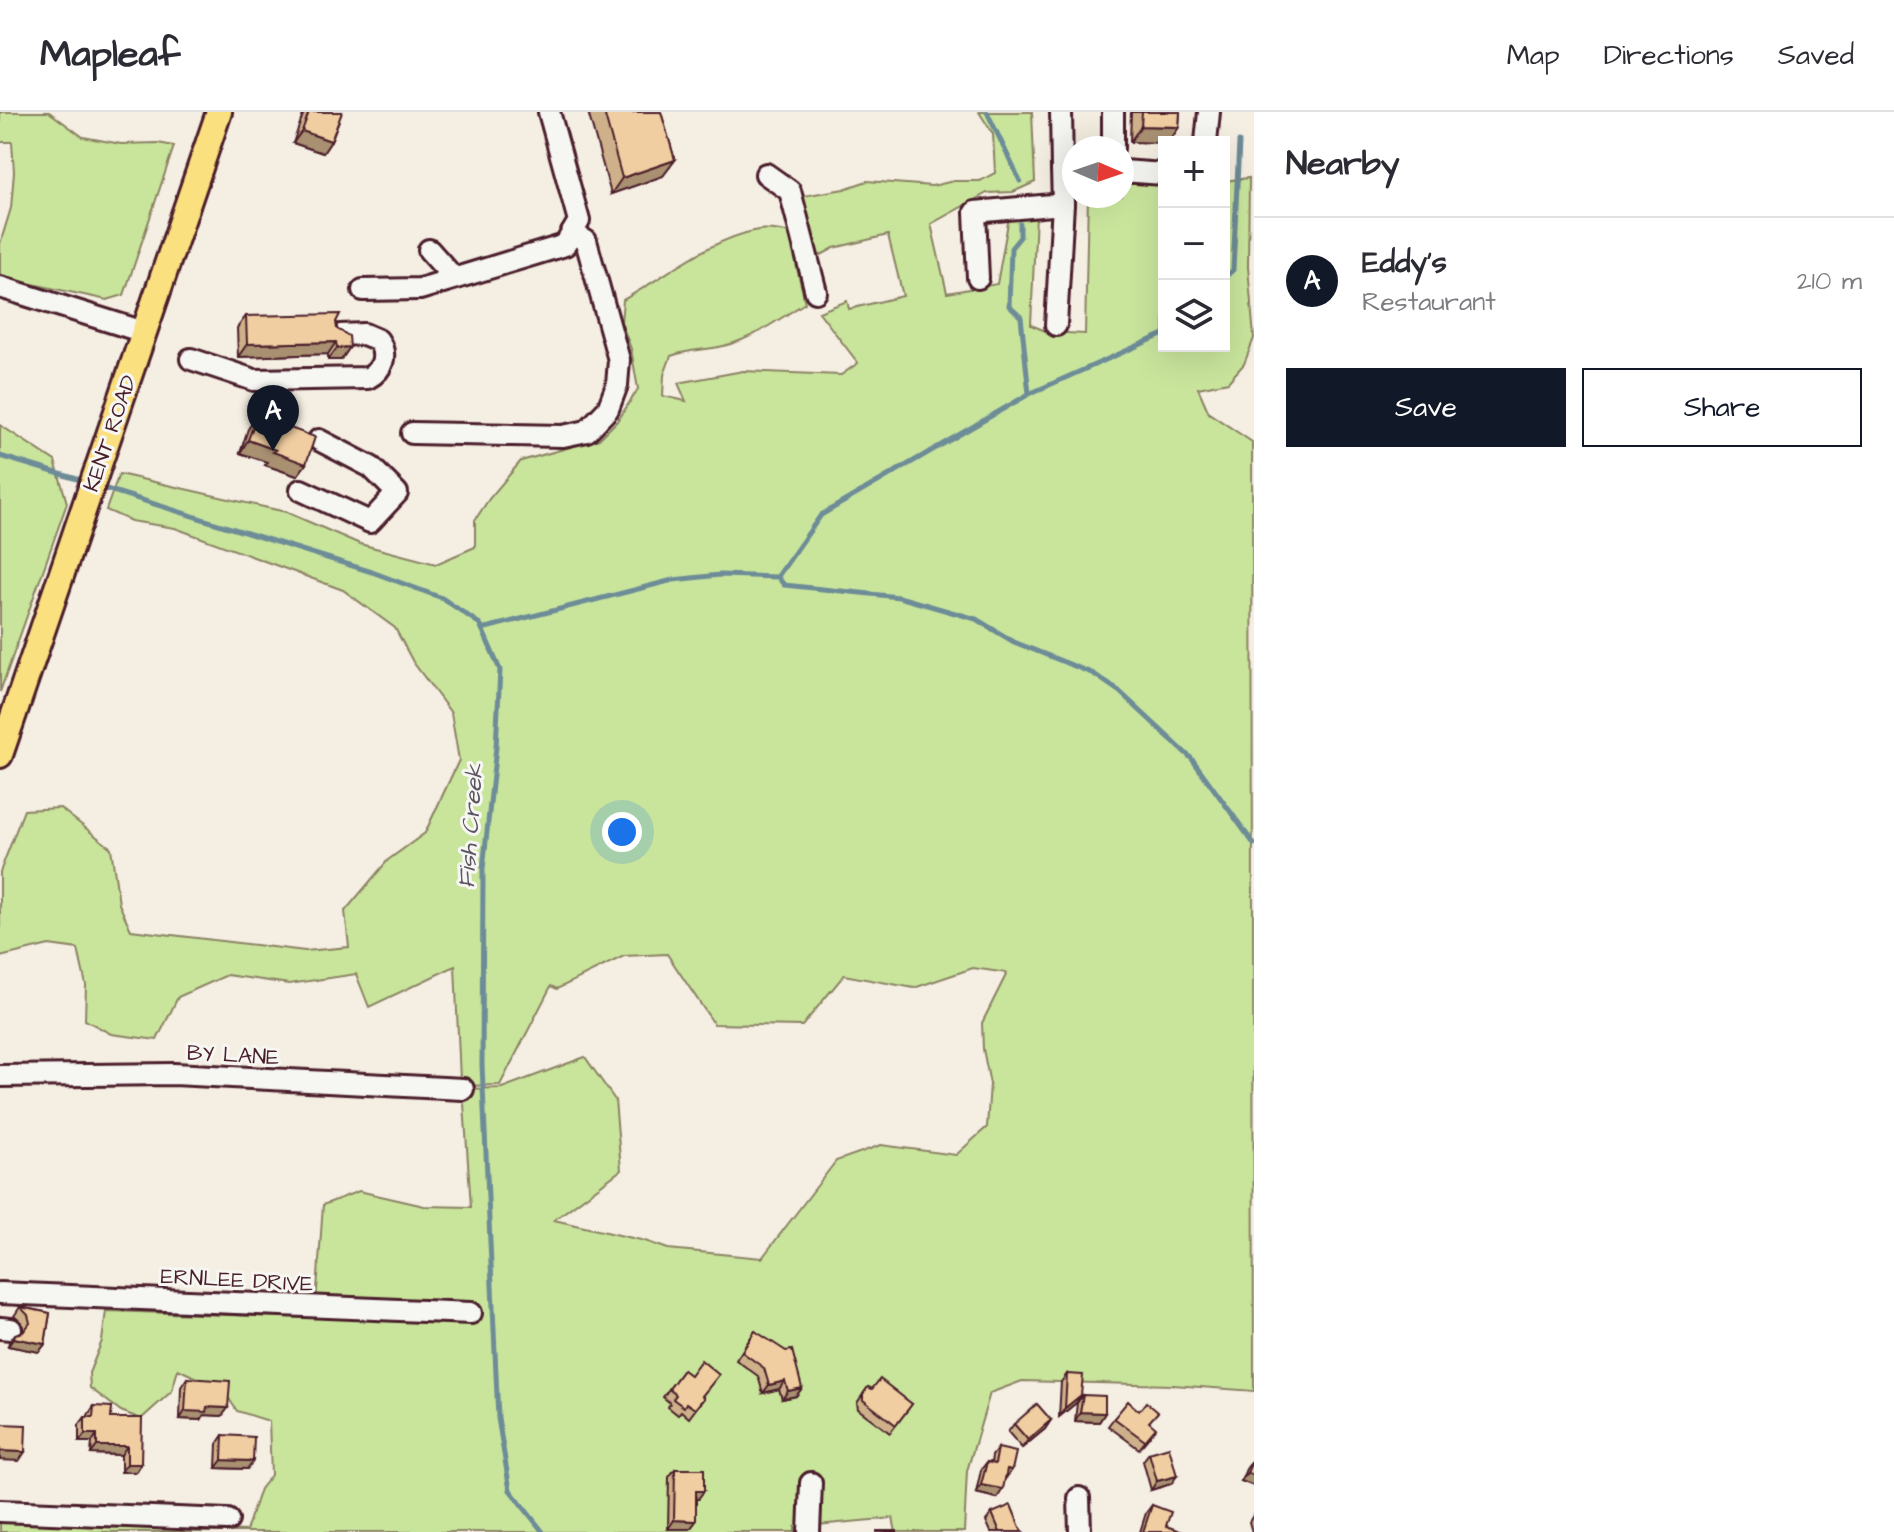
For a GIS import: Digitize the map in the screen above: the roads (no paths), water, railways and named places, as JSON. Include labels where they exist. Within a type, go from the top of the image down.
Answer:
[{"type":"main road","name":"KENT ROAD","points":[[0,755],[219,112]]},
{"type":"street","points":[[363,290],[420,289],[565,245],[579,221],[549,112]]},
{"type":"street","points":[[1061,112],[1064,136]]},
{"type":"street","points":[[1113,112],[1113,136]]},
{"type":"street","points":[[1207,136],[1209,112]]},
{"type":"street","points":[[1134,172],[1158,174]]},
{"type":"street","points":[[766,174],[790,191],[816,292]]},
{"type":"street","points":[[978,278],[975,212],[1062,204]]},
{"type":"street","points":[[1056,325],[1063,208]]},
{"type":"street","points":[[412,433],[563,436],[587,431],[608,409],[617,385],[619,360],[586,241],[572,233]]},
{"type":"street","points":[[429,250],[454,278]]},
{"type":"street","points":[[0,287],[144,332]]},
{"type":"street","points":[[191,359],[254,380],[368,378],[376,373],[383,355],[378,340],[371,335],[340,335]]},
{"type":"street","points":[[301,490],[370,522],[397,493],[371,467],[319,440]]},
{"type":"street","name":"BY LANE","points":[[0,1076],[174,1074],[463,1089]]},
{"type":"street","name":"ERNLEE DRIVE","points":[[0,1293],[471,1313]]},
{"type":"street","points":[[809,1532],[811,1483]]},
{"type":"street","points":[[1079,1498],[1080,1532]]},
{"type":"street","points":[[0,1511],[228,1520]]},
{"type":"waterway","points":[[987,112],[1020,181]]},
{"type":"waterway","points":[[1230,273],[1233,270],[1239,142]]},
{"type":"waterway","points":[[1020,224],[1020,237],[1011,248],[1009,306],[1021,317],[1029,394]]},
{"type":"waterway","points":[[778,576],[821,515],[1029,394],[1158,337]]},
{"type":"waterway","name":"Fish Creek","points":[[0,456],[87,482]]},
{"type":"waterway","name":"Fish Creek","points":[[100,487],[372,572],[442,598],[480,624],[500,670],[496,747],[483,869],[482,1065],[498,1418],[510,1490],[543,1532]]},
{"type":"waterway","points":[[482,629],[673,580],[720,575],[778,577],[784,585],[899,597],[976,619],[1014,642],[1094,674],[1120,692],[1192,759],[1254,844]]},
{"type":"place","name":"Eddy's","points":[[273,451]]}]
